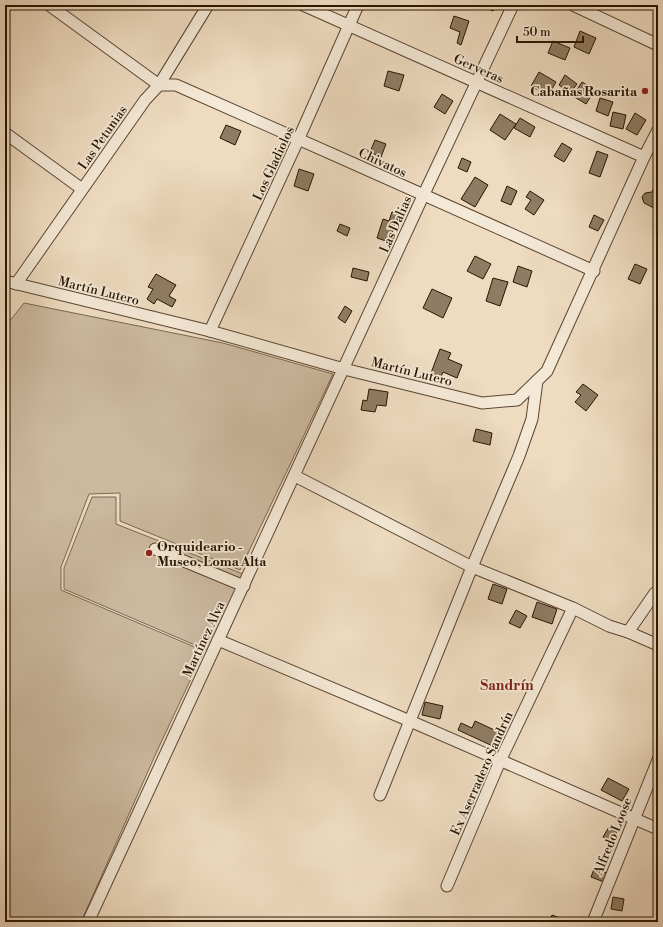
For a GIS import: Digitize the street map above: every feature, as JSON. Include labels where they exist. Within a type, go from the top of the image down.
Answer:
[{"type":"street","points":[[49,5],[159,85]]},
{"type":"street","name":"Las Petunias","points":[[16,284],[145,100],[159,85],[208,5]]},
{"type":"street","name":"Gerveras","points":[[303,5],[644,157]]},
{"type":"street","name":"Los Gladiolos","points":[[210,331],[299,138],[358,5]]},
{"type":"street","name":"Las Dalias","points":[[344,369],[513,5]]},
{"type":"street","points":[[573,5],[658,45]]},
{"type":"street","name":"Chivatos","points":[[159,85],[176,85],[299,138],[423,196],[594,271]]},
{"type":"street","name":"Martín Lutero","points":[[5,280],[16,284],[210,331],[344,369],[482,403],[517,400],[547,371],[594,271],[644,157],[658,130]]},
{"type":"street","points":[[5,133],[82,189]]},
{"type":"street","name":"Martínez Alva","points":[[88,922],[344,369]]},
{"type":"street","points":[[380,795],[472,567],[519,456],[532,419],[537,381]]},
{"type":"street","points":[[295,476],[472,567],[573,608],[609,626],[628,632],[658,645]]},
{"type":"street","points":[[155,549],[244,586]]},
{"type":"street","points":[[628,632],[655,593],[658,593]]},
{"type":"street","name":"Ex Aserradero Sandrín","points":[[447,886],[500,761],[573,608]]},
{"type":"street","points":[[218,640],[410,721],[658,829]]},
{"type":"street","name":"Alfredo Loose","points":[[593,922],[658,760]]},
{"type":"shaded area","points":[[24,303],[223,343],[333,374],[240,570],[120,521],[120,493],[89,494],[61,567],[61,590],[204,651],[157,751],[81,922],[5,922],[5,327]]},
{"type":"shaded area","points":[[92,497],[116,497],[116,524],[243,574],[209,651],[64,589],[64,568]]},
{"type":"building","points":[[481,5],[496,5],[493,11]]},
{"type":"building","points":[[454,16],[469,21],[461,45],[457,43],[460,32],[450,28]]},
{"type":"building","points":[[580,31],[596,38],[589,54],[574,47]]},
{"type":"building","points":[[553,41],[570,48],[565,60],[548,53]]},
{"type":"building","points":[[388,71],[404,75],[399,91],[384,86]]},
{"type":"building","points":[[539,72],[556,82],[548,96],[531,86]]},
{"type":"building","points":[[565,75],[577,84],[570,93],[559,85]]},
{"type":"building","points":[[582,82],[595,90],[586,104],[573,96]]},
{"type":"building","points":[[442,94],[453,101],[445,114],[434,107]]},
{"type":"building","points":[[600,98],[613,102],[608,116],[596,111]]},
{"type":"building","points":[[613,112],[626,115],[623,129],[610,126]]},
{"type":"building","points":[[635,113],[646,120],[637,135],[626,129]]},
{"type":"building","points":[[500,114],[516,124],[505,140],[490,130]]},
{"type":"building","points":[[520,118],[535,127],[530,137],[514,128]]},
{"type":"building","points":[[226,125],[241,131],[235,145],[220,138]]},
{"type":"building","points":[[375,140],[386,144],[381,157],[370,152]]},
{"type":"building","points":[[562,143],[572,149],[564,162],[554,156]]},
{"type":"building","points":[[597,151],[608,155],[600,177],[589,173]]},
{"type":"building","points":[[462,158],[471,162],[467,172],[458,168]]},
{"type":"building","points":[[299,169],[314,174],[308,191],[294,186]]},
{"type":"building","points":[[475,177],[488,185],[475,207],[461,199]]},
{"type":"building","points":[[656,183],[658,184],[658,210],[644,203],[642,197],[645,193],[652,192]]},
{"type":"building","points":[[507,186],[517,191],[511,205],[501,201]]},
{"type":"building","points":[[530,191],[544,200],[534,215],[525,209],[531,200],[526,197]]},
{"type":"building","points":[[392,212],[398,214],[389,242],[377,238],[383,219],[389,221]]},
{"type":"building","points":[[594,215],[604,220],[598,231],[589,227]]},
{"type":"building","points":[[340,224],[350,228],[347,236],[337,231]]},
{"type":"building","points":[[475,256],[491,264],[483,279],[467,271]]},
{"type":"building","points":[[635,264],[647,269],[640,284],[628,279]]},
{"type":"building","points":[[518,266],[532,271],[527,287],[513,282]]},
{"type":"building","points":[[353,268],[369,272],[367,281],[351,277]]},
{"type":"building","points":[[156,274],[176,285],[169,296],[176,300],[172,307],[157,299],[154,304],[147,299],[153,289],[148,287]]},
{"type":"building","points":[[493,278],[508,282],[500,306],[486,301]]},
{"type":"building","points":[[432,289],[452,298],[443,318],[423,308]]},
{"type":"building","points":[[345,306],[352,311],[345,323],[338,318]]},
{"type":"building","points":[[440,349],[451,353],[448,359],[462,365],[457,378],[443,372],[441,377],[431,373]]},
{"type":"building","points":[[583,384],[598,395],[586,411],[575,402],[581,395],[576,392]]},
{"type":"building","points":[[369,389],[388,392],[386,406],[377,405],[375,412],[361,410],[363,400],[367,401]]},
{"type":"building","points":[[476,429],[492,433],[490,445],[473,441]]},
{"type":"building","points":[[493,584],[507,589],[502,604],[488,599]]},
{"type":"building","points":[[537,602],[557,609],[552,624],[532,617]]},
{"type":"building","points":[[516,610],[527,616],[520,628],[509,623]]},
{"type":"building","points":[[425,702],[443,706],[440,719],[422,715]]},
{"type":"building","points":[[475,721],[503,734],[497,748],[458,730],[461,723],[472,728]]},
{"type":"building","points":[[608,778],[629,789],[622,801],[601,790]]},
{"type":"building","points":[[609,827],[617,832],[611,842],[603,837]]},
{"type":"building","points":[[594,869],[607,873],[604,882],[591,877]]},
{"type":"building","points":[[613,897],[624,899],[622,911],[611,909]]},
{"type":"building","points":[[552,915],[565,920],[565,922],[549,922]]},
{"type":"place","name":"Cabañas Rosarita","points":[[645,91]]},
{"type":"place","name":"Orquideario - Museo, Loma Alta","points":[[149,553]]},
{"type":"district","name":"Sandrín","points":[[507,685]]}]
